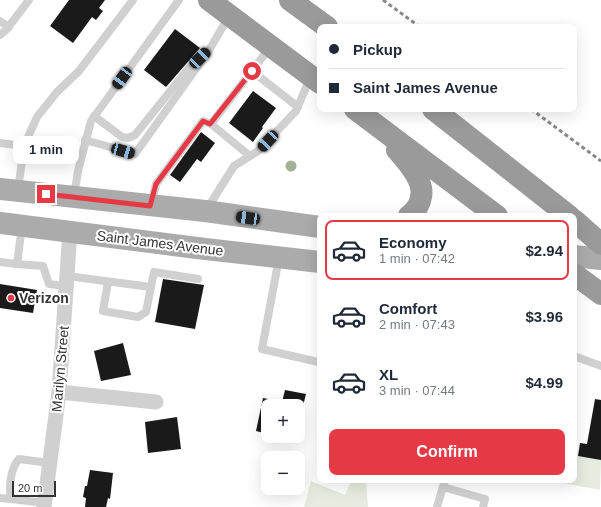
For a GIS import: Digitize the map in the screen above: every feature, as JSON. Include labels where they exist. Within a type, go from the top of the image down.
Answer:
[{"type":"highway","points":[[209,0],[315,80]]},
{"type":"highway","points":[[290,0],[323,24]]},
{"type":"highway","points":[[359,112],[493,213]]},
{"type":"highway","points":[[437,112],[565,213]]},
{"type":"highway","points":[[375,125],[409,164],[420,184],[422,196],[416,209],[412,213]]},
{"type":"highway","points":[[577,223],[601,244]]},
{"type":"highway","points":[[577,276],[599,292]]},
{"type":"main road","points":[[9,190],[205,211],[317,228]]},
{"type":"main road","name":"Saint James Avenue","points":[[0,223],[317,262]]},
{"type":"main road","points":[[577,256],[601,259]]},
{"type":"main road","points":[[577,288],[599,292]]},
{"type":"street","name":"Marilyn Street","points":[[44,505],[59,392],[70,231]]},
{"type":"street","points":[[59,392],[156,402]]},
{"type":"lane","points":[[0,35],[29,0]]},
{"type":"lane","points":[[9,190],[24,146],[37,118],[57,92],[79,71],[133,0]]},
{"type":"lane","points":[[74,197],[78,171],[90,121],[179,0]]},
{"type":"lane","points":[[85,140],[135,154],[212,47],[230,15]]},
{"type":"lane","points":[[0,21],[8,27]]},
{"type":"lane","points":[[210,124],[271,46]]},
{"type":"lane","points":[[94,116],[122,137],[128,138],[136,136],[188,69],[212,47]]},
{"type":"lane","points":[[252,71],[298,106]]},
{"type":"lane","points":[[205,211],[234,166],[258,151],[296,110],[315,80]]},
{"type":"lane","points":[[150,206],[156,184],[160,177],[203,121],[210,124],[250,156]]},
{"type":"lane","points":[[0,143],[24,146]]},
{"type":"lane","points":[[17,264],[22,225]]},
{"type":"lane","points":[[279,257],[262,349],[317,362]]},
{"type":"lane","points":[[0,262],[43,266],[49,284],[66,281],[108,282],[151,287]]},
{"type":"lane","points":[[108,282],[103,311],[138,316],[146,312],[154,272],[198,279]]},
{"type":"lane","points":[[577,357],[601,366]]},
{"type":"lane","points":[[11,500],[11,481],[15,464],[19,459],[50,463]]},
{"type":"lane","points":[[438,507],[444,483],[485,498],[482,507]]},
{"type":"lane","points":[[0,498],[44,505]]},
{"type":"shaded area","points":[[577,452],[578,454],[601,460],[600,490],[562,483],[577,483]]},
{"type":"shaded area","points":[[311,481],[345,495],[351,483],[366,483],[368,507],[304,507]]},
{"type":"building","points":[[69,0],[105,0],[99,8],[103,11],[96,20],[92,17],[73,43],[50,26]]},
{"type":"building","points":[[175,29],[200,48],[166,87],[144,70]]},
{"type":"building","points":[[253,91],[276,108],[253,142],[229,123]]},
{"type":"building","points":[[201,132],[215,143],[201,162],[197,159],[180,182],[170,175]]},
{"type":"building","points":[[163,279],[204,285],[195,329],[155,322]]},
{"type":"building","points":[[0,284],[37,290],[33,313],[0,308]]},
{"type":"building","points":[[123,343],[131,375],[101,381],[94,351]]},
{"type":"building","points":[[285,390],[306,394],[305,399],[283,399]]},
{"type":"building","points":[[595,399],[601,400],[601,460],[578,456],[580,443],[587,444]]},
{"type":"building","points":[[261,407],[261,432],[256,431]]},
{"type":"building","points":[[177,417],[181,449],[148,453],[145,422]]},
{"type":"building","points":[[90,470],[113,473],[110,499],[108,498],[106,507],[85,507],[86,498],[83,497]]},
{"type":"railway","points":[[383,0],[416,24]]},
{"type":"railway","points":[[535,112],[601,161]]},
{"type":"place","name":"Verizon","points":[[11,298]]},
{"type":"route","points":[[46,194],[150,206],[156,184],[175,158],[203,121],[210,124],[252,71]]}]
